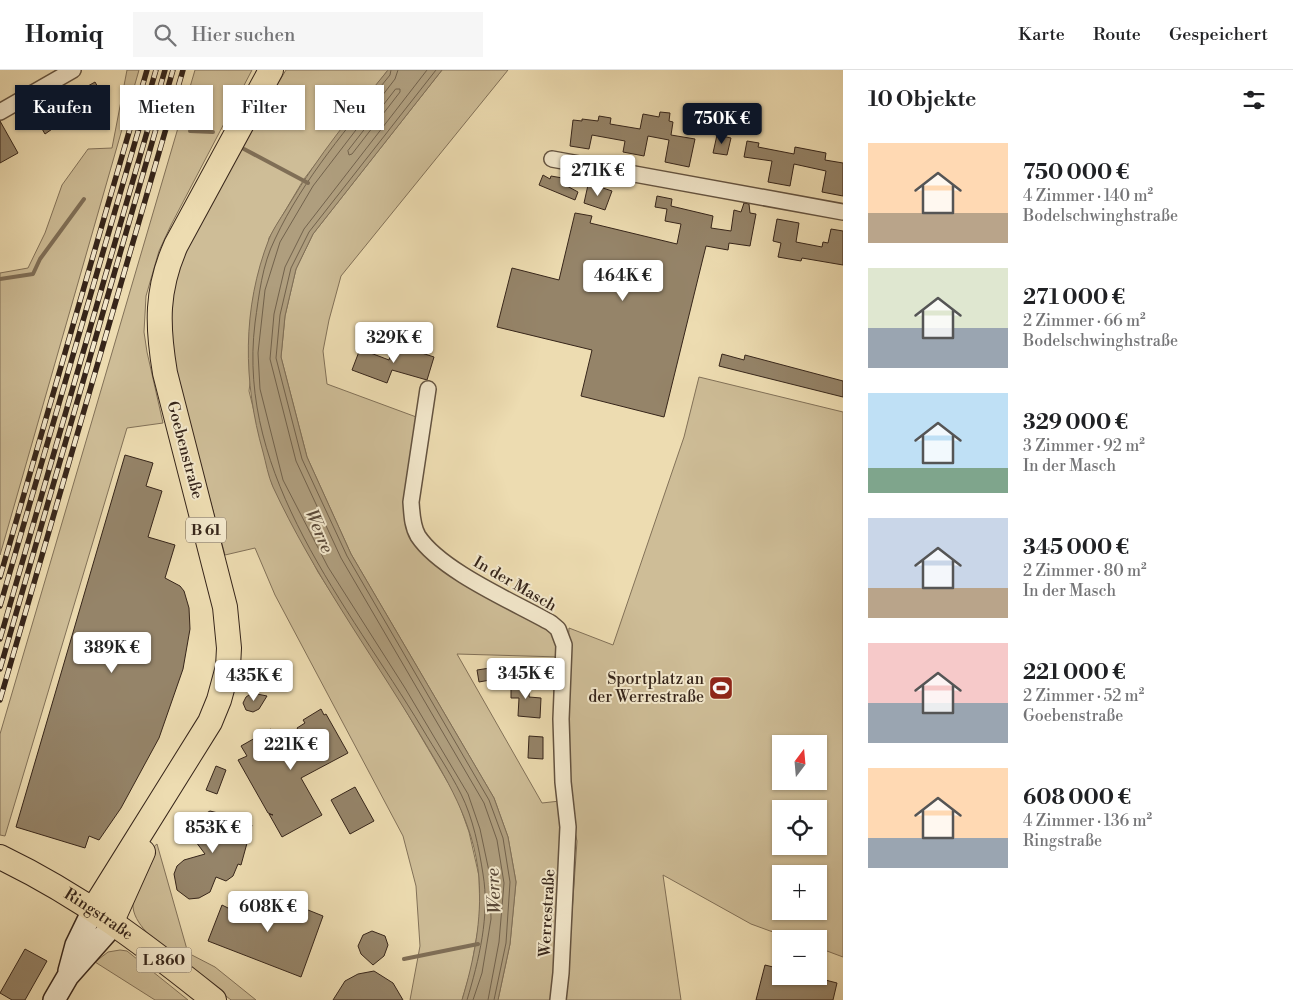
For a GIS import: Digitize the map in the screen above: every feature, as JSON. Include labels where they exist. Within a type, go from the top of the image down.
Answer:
[{"type":"main road","name":"Goebenstraße","points":[[103,915],[174,782],[210,722],[219,700],[228,667],[229,648],[225,607],[165,373],[160,339],[160,300],[166,266],[176,245],[271,70]]},
{"type":"main road","name":"Ringstraße","points":[[0,857],[103,915],[214,1000]]},
{"type":"street","points":[[0,112],[73,70]]},
{"type":"street","points":[[552,159],[843,212]]},
{"type":"street","name":"In der Masch","points":[[428,389],[414,472],[412,519],[418,535],[438,557],[457,570],[551,623],[561,635],[564,645],[561,719],[562,773],[568,827]]},
{"type":"street","name":"Werrestraße","points":[[558,1000],[562,973],[568,827]]},
{"type":"street","name":"Goebenstraße","points":[[54,1000],[68,976],[76,945],[103,915]]},
{"type":"shaded area","points":[[127,70],[139,70],[135,85],[124,85]]},
{"type":"shaded area","points":[[195,70],[252,70],[244,85],[223,85],[223,125],[159,251],[146,296],[144,332],[163,423],[127,428],[5,836],[0,835],[0,734],[177,130],[213,130],[213,85],[191,85]]},
{"type":"shaded area","points":[[286,70],[388,70],[376,85],[315,85],[315,130],[342,130],[304,179],[269,238],[249,391],[272,484],[318,572],[396,694],[457,798],[469,832],[479,876],[480,917],[471,970],[462,1000],[410,1000],[420,946],[416,886],[403,836],[275,595],[255,548],[225,555],[176,374],[169,338],[174,280],[183,248],[246,130],[305,130],[305,85],[277,85]]},
{"type":"shaded area","points":[[442,70],[508,70],[341,276],[323,351],[327,384],[419,418],[414,534],[550,627],[560,657],[457,654],[542,803],[560,801],[564,846],[554,1000],[498,1000],[510,944],[516,882],[508,837],[494,798],[351,554],[307,457],[281,357],[285,316],[296,269],[313,234]]},
{"type":"shaded area","points":[[120,106],[120,130],[122,130],[0,555],[0,273],[28,268],[45,233],[62,185],[88,149],[112,148]]},
{"type":"shaded area","name":"Sportplatz an der Werrestraße","points":[[699,377],[843,412],[843,957],[827,951],[827,930],[772,930],[772,932],[751,924],[663,875],[681,1000],[566,1000],[577,841],[567,797],[564,722],[569,628],[613,645],[684,437]]},
{"type":"shaded area","points":[[157,844],[188,953],[215,967],[256,1000],[231,1000],[148,934],[139,922],[135,915],[133,900],[144,863],[152,848]]},
{"type":"shaded area","points":[[127,951],[188,1000],[155,1000],[95,962],[108,952]]},
{"type":"water","name":"Werre","points":[[388,70],[442,70],[313,234],[296,269],[285,316],[281,357],[307,457],[351,554],[494,798],[508,837],[516,882],[510,944],[498,1000],[462,1000],[476,940],[480,894],[476,858],[465,819],[448,783],[342,611],[289,519],[270,478],[256,426],[252,399],[248,345],[250,318],[260,265],[269,239],[312,168],[341,130],[384,130],[384,85],[376,85]]},
{"type":"building","points":[[660,112],[670,113],[669,121],[673,122],[671,135],[695,139],[689,167],[665,162],[669,140],[648,136],[644,156],[623,152],[625,141],[592,135],[589,149],[570,146],[573,120],[598,121],[599,116],[611,118],[610,124],[640,129],[643,114],[659,117]]},
{"type":"building","points":[[0,121],[18,153],[0,163]]},
{"type":"building","points":[[43,130],[51,130],[45,134]]},
{"type":"building","points":[[717,135],[731,138],[727,155],[713,153]]},
{"type":"building","points":[[747,141],[759,143],[758,147],[794,154],[795,147],[826,153],[825,160],[843,163],[843,196],[822,192],[826,171],[794,164],[790,186],[768,182],[772,161],[744,157]]},
{"type":"building","points":[[543,175],[550,179],[551,176],[568,179],[567,186],[578,192],[575,200],[539,185]]},
{"type":"building","points":[[588,185],[612,191],[605,210],[584,203]]},
{"type":"building","points":[[657,196],[672,199],[671,206],[713,216],[711,228],[731,231],[734,210],[741,212],[744,203],[749,204],[750,213],[756,214],[750,246],[729,243],[728,250],[706,246],[664,417],[581,396],[592,350],[497,327],[512,268],[559,280],[575,213],[592,216],[590,223],[677,244],[681,224],[665,221],[667,209],[655,207]]},
{"type":"building","points":[[777,219],[799,223],[796,242],[822,247],[823,242],[828,243],[831,229],[843,231],[843,265],[802,258],[801,261],[778,257],[781,243],[773,241]]},
{"type":"building","points":[[394,344],[434,357],[427,380],[392,370],[387,383],[352,370],[360,349],[389,360]]},
{"type":"building","points":[[722,354],[744,360],[745,355],[843,381],[843,397],[719,366]]},
{"type":"building","points":[[125,455],[153,463],[146,486],[162,491],[148,537],[175,545],[165,578],[180,586],[184,591],[189,608],[190,629],[183,669],[159,738],[121,808],[99,840],[89,836],[85,848],[16,827]]},
{"type":"building","points":[[534,666],[554,667],[553,677],[533,676]]},
{"type":"building","points":[[490,668],[490,680],[479,682],[477,670]]},
{"type":"building","points":[[511,681],[530,682],[529,697],[541,698],[540,718],[518,716],[519,698],[511,698]]},
{"type":"building","points":[[252,693],[267,696],[259,709],[253,712],[246,710],[243,703],[246,697]]},
{"type":"building","points":[[321,709],[324,715],[326,714],[348,753],[301,778],[322,815],[282,837],[269,814],[273,815],[268,813],[238,760],[247,756],[241,746],[271,729],[276,739],[279,738],[287,753],[306,742],[297,728],[305,723],[303,720]]},
{"type":"building","points":[[529,736],[543,737],[543,759],[528,758]]},
{"type":"building","points":[[216,766],[226,770],[217,794],[206,790]]},
{"type":"building","points":[[355,787],[374,821],[350,834],[331,800]]},
{"type":"building","points":[[210,811],[222,814],[235,824],[236,819],[252,825],[241,865],[238,864],[233,876],[226,881],[216,877],[210,892],[199,898],[189,899],[177,890],[174,874],[177,866],[184,860],[205,854],[193,838],[192,827],[196,819]]},
{"type":"building","points":[[237,892],[284,911],[288,902],[323,916],[301,977],[208,941],[222,905],[230,909]]},
{"type":"building","points":[[372,931],[385,936],[388,945],[384,956],[373,965],[361,954],[358,946],[363,935]]},
{"type":"building","points":[[25,949],[47,961],[25,1000],[12,1000],[0,993]]},
{"type":"building","points":[[765,965],[772,967],[772,985],[827,985],[827,980],[837,983],[833,1000],[756,1000]]},
{"type":"building","points":[[374,971],[393,983],[403,1000],[333,1000],[345,981],[358,974]]},
{"type":"waterway","points":[[190,131],[213,132]]},
{"type":"waterway","points":[[244,149],[308,183]]},
{"type":"waterway","points":[[0,279],[33,274],[40,259],[84,199]]},
{"type":"waterway","points":[[404,959],[478,944]]},
{"type":"railway","points":[[0,577],[147,70]]},
{"type":"railway","points":[[0,606],[156,70]]},
{"type":"railway","points":[[0,639],[165,70]]},
{"type":"railway","points":[[0,669],[173,70]]},
{"type":"railway","points":[[0,700],[183,70]]},
{"type":"place","name":"Sportplatz an der Werrestraße","points":[[721,688]]}]
